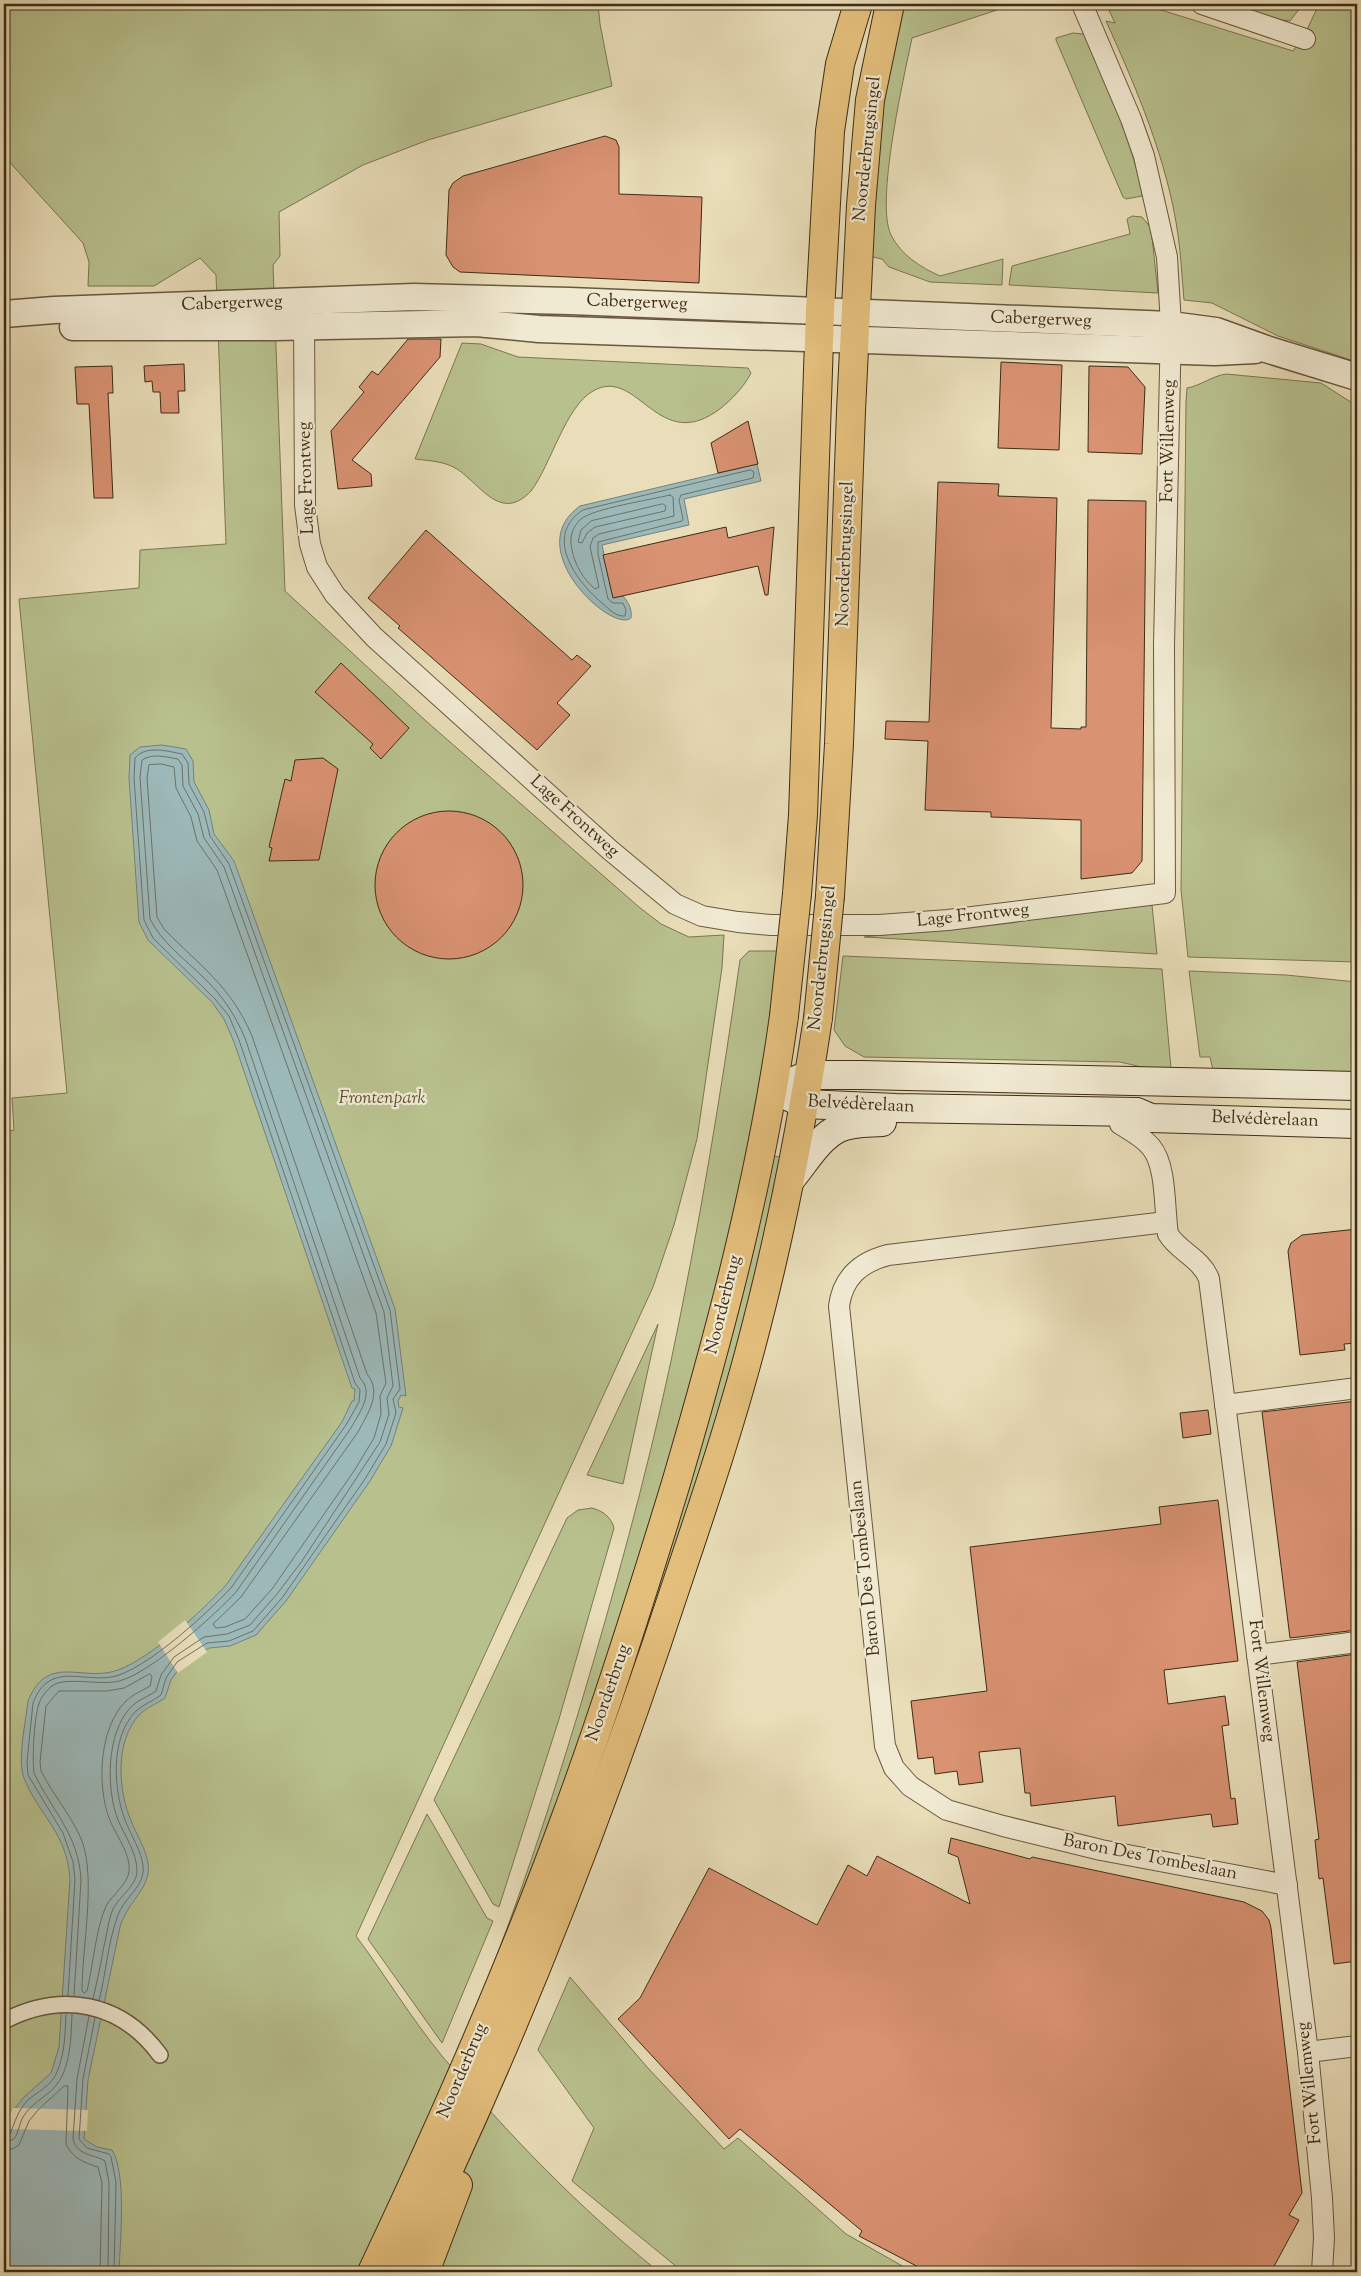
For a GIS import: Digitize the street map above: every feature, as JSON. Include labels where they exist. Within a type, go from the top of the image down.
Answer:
[{"type":"main road","name":"Noorderbrugsingel","points":[[773,1089],[784,1016],[797,894],[804,769],[820,311],[832,116],[840,64],[858,4]]},
{"type":"main road","name":"Noorderbrugsingel","points":[[804,1104],[818,1018],[830,896],[839,744],[856,312],[865,144],[874,76],[890,4]]},
{"type":"main road","name":"Belvédèrelaan","points":[[773,1089],[809,1075],[1357,1086]]},
{"type":"main road","name":"Belvédèrelaan","points":[[773,1089],[804,1104],[896,1108],[1137,1112],[1151,1118],[1357,1124]]},
{"type":"main road","name":"Noorderbrug","points":[[372,2272],[415,2183],[473,2049],[562,1827],[629,1634],[693,1426],[720,1325],[757,1170],[773,1089]]},
{"type":"main road","name":"Noorderbrug","points":[[400,2272],[473,2120],[494,2071],[613,1767],[697,1524],[754,1336],[790,1180],[804,1104]]},
{"type":"main road","points":[[790,1180],[831,1133],[849,1125],[896,1121],[1120,1124],[1136,1123],[1151,1118]]},
{"type":"main road","points":[[425,2272],[456,2191],[473,2120]]},
{"type":"street","name":"Fort Willemweg","points":[[1082,4],[1131,119],[1149,174],[1168,257],[1171,350],[1164,645],[1165,893]]},
{"type":"street","points":[[1202,4],[1305,40]]},
{"type":"street","name":"Cabergerweg","points":[[4,314],[275,315],[304,313],[414,297],[1171,325],[1216,331],[1266,349],[1357,377]]},
{"type":"street","name":"Cabergerweg","points":[[304,313],[476,323],[539,329],[1215,352],[1266,349]]},
{"type":"street","name":"Lage Frontweg","points":[[304,313],[305,504],[310,544],[317,568],[335,595],[374,637],[610,850],[675,904],[702,916],[771,926],[878,925],[948,920],[1165,893]]},
{"type":"street","name":"Cabergerweg","points":[[4,332],[217,315]]},
{"type":"street","name":"Fort Willemweg","points":[[1120,1124],[1143,1140],[1156,1154],[1161,1171],[1166,1222],[1170,1238],[1207,1274],[1308,2052],[1322,2198],[1324,2238],[1322,2272]]},
{"type":"street","name":"Baron Des Tombeslaan","points":[[1166,1222],[888,1255],[865,1263],[854,1272],[845,1284],[839,1306],[885,1746],[894,1768],[910,1786],[947,1810],[1101,1850],[1287,1885]]},
{"type":"street","points":[[1225,1405],[1357,1388]]},
{"type":"street","points":[[1257,1655],[1357,1642]]},
{"type":"street","points":[[4,2020],[25,2010],[47,2005],[87,2006],[107,2012],[131,2025],[150,2041],[160,2055]]},
{"type":"street","points":[[1308,2052],[1357,2046]]},
{"type":"green space","name":"Frontenpark","points":[[4,4],[598,4],[612,86],[428,140],[363,165],[279,212],[280,256],[273,265],[285,591],[426,721],[639,907],[661,924],[689,937],[724,935],[722,968],[697,1139],[674,1225],[653,1287],[356,1936],[431,2042],[492,2114],[573,2196],[629,2248],[659,2272],[4,2272],[4,1132],[14,1130],[12,1098],[67,1093],[19,599],[139,588],[140,550],[226,544],[216,275],[200,258],[154,286],[88,286],[89,262],[83,243],[4,156]]},
{"type":"green space","points":[[902,4],[1015,4],[912,38],[893,139],[886,196],[887,219],[891,235],[900,249],[912,260],[940,276],[1003,259],[1002,285],[930,282],[889,267],[882,259],[869,256],[883,83]]},
{"type":"green space","points":[[1106,4],[1142,4],[1293,51],[1305,34],[1319,4],[1357,4],[1357,362],[1278,336],[1212,303],[1184,300],[1178,235],[1167,180],[1150,125],[1106,21],[1115,23]]},
{"type":"green space","points":[[1230,4],[1303,4],[1290,21]]},
{"type":"green space","points":[[1073,33],[1083,34],[1088,39],[1124,126],[1143,191],[1142,196],[1126,199],[1123,197],[1056,40],[1056,38]]},
{"type":"green space","points":[[1132,216],[1142,217],[1151,228],[1158,293],[1009,285],[1012,266],[1130,234],[1127,219]]},
{"type":"green space","points":[[462,343],[481,344],[518,357],[748,368],[751,373],[729,401],[721,408],[699,420],[681,422],[665,417],[623,390],[609,386],[593,391],[574,410],[531,491],[520,500],[510,503],[492,498],[452,466],[415,459]]},
{"type":"green space","points":[[1226,374],[1321,383],[1357,406],[1357,962],[1188,957],[1181,890],[1186,402],[1187,388]]},
{"type":"green space","points":[[1152,905],[1157,954],[864,937]]},
{"type":"green space","points":[[749,951],[777,951],[771,1030],[730,1239],[675,1451],[563,1796],[483,1991],[522,1886],[558,1779],[605,1621],[640,1492],[671,1361],[691,1261],[717,1111],[740,960]]},
{"type":"green space","points":[[843,956],[1162,969],[1171,1068],[1146,1068],[1120,1062],[864,1057],[845,1046],[834,1030]]},
{"type":"green space","points":[[1189,971],[1286,975],[1357,982],[1357,1077],[1213,1070],[1210,1057],[1200,1057]]},
{"type":"green space","points":[[770,1155],[784,1158],[753,1295],[704,1462],[607,1751],[507,1997]]},
{"type":"green space","points":[[658,1324],[623,1484],[587,1475]]},
{"type":"green space","points":[[592,1508],[606,1515],[614,1528],[559,1719],[499,1907],[493,1904],[434,1800],[567,1518],[578,1510]]},
{"type":"green space","points":[[427,1814],[487,1918],[493,1921],[442,2043],[368,1939]]},
{"type":"green space","points":[[570,1977],[647,2067],[724,2149],[738,2138],[846,2234],[913,2272],[683,2272],[572,2181],[594,2128],[538,2050]]},
{"type":"water","points":[[757,464],[761,481],[684,499],[689,525],[602,545],[613,598],[623,596],[630,606],[631,618],[621,620],[607,613],[591,601],[576,584],[565,565],[560,544],[564,524],[580,506]]},
{"type":"water","points":[[162,745],[186,749],[193,761],[194,782],[209,810],[214,834],[234,861],[395,1309],[406,1396],[401,1395],[398,1401],[399,1407],[403,1408],[391,1446],[370,1481],[286,1601],[256,1635],[230,1646],[209,1648],[181,1666],[171,1680],[165,1698],[140,1714],[126,1738],[122,1752],[121,1767],[124,1797],[127,1811],[146,1854],[148,1874],[143,1887],[126,1912],[120,1927],[88,2080],[84,2139],[97,2147],[112,2150],[117,2161],[120,2175],[122,2209],[119,2272],[4,2272],[4,2154],[6,2131],[12,2112],[24,2097],[51,2073],[59,2047],[70,1879],[64,1849],[30,1791],[22,1770],[21,1761],[28,1701],[36,1686],[45,1677],[56,1673],[105,1673],[131,1664],[160,1645],[204,1608],[226,1585],[342,1422],[352,1401],[354,1401],[355,1389],[352,1388],[234,1042],[224,1019],[212,1002],[148,940],[139,922],[129,778],[130,755],[140,747]]},
{"type":"pier","points":[[185,1620],[207,1652],[178,1673],[158,1642]]},
{"type":"pier","points":[[13,2108],[88,2110],[87,2131],[4,2129]]},
{"type":"building","points":[[605,136],[616,140],[619,147],[619,194],[702,197],[699,283],[460,272],[453,267],[446,255],[449,190],[453,183],[463,176]]},
{"type":"building","points":[[408,339],[441,339],[440,357],[352,460],[371,474],[372,486],[338,489],[331,431],[364,392],[359,387],[372,371],[378,375]]},
{"type":"building","points":[[1001,362],[1062,365],[1059,450],[998,448]]},
{"type":"building","points":[[184,364],[185,391],[178,391],[179,413],[161,413],[160,392],[153,392],[152,381],[145,382],[144,366]]},
{"type":"building","points":[[112,366],[113,393],[108,393],[113,498],[94,498],[89,404],[77,404],[75,367]]},
{"type":"building","points":[[1089,366],[1128,367],[1145,387],[1142,454],[1088,452]]},
{"type":"building","points":[[748,421],[758,464],[718,473],[711,443]]},
{"type":"building","points":[[938,482],[999,484],[998,496],[1057,498],[1051,728],[1081,729],[1081,727],[1086,727],[1088,500],[1146,501],[1142,861],[1132,873],[1081,879],[1081,820],[991,817],[991,812],[925,810],[928,741],[885,739],[886,721],[929,722]]},
{"type":"building","points":[[726,527],[728,538],[774,527],[768,595],[765,595],[758,566],[613,598],[603,555]]},
{"type":"building","points":[[426,530],[572,660],[577,655],[591,666],[557,703],[570,715],[537,750],[398,628],[400,626],[368,598]]},
{"type":"building","points":[[341,663],[409,728],[381,759],[370,748],[373,744],[315,692]]},
{"type":"building","points":[[323,758],[338,769],[319,860],[269,861],[272,848],[269,847],[285,779],[291,781],[295,760]]},
{"type":"building","points":[[449,811],[477,816],[490,823],[501,833],[511,844],[518,857],[523,885],[518,913],[511,926],[501,937],[490,947],[477,954],[449,959],[421,954],[408,947],[397,937],[387,926],[380,913],[375,885],[380,857],[387,844],[397,833],[408,823],[421,816]]},
{"type":"building","points":[[1357,1229],[1357,1343],[1344,1344],[1345,1350],[1300,1355],[1288,1251],[1291,1243],[1302,1235]]},
{"type":"building","points":[[1357,1401],[1357,1630],[1290,1638],[1262,1412]]},
{"type":"building","points":[[1208,1410],[1211,1434],[1183,1438],[1180,1413]]},
{"type":"building","points":[[1218,1500],[1238,1661],[1164,1670],[1168,1704],[1225,1696],[1229,1725],[1222,1726],[1231,1799],[1235,1798],[1238,1824],[1213,1827],[1211,1814],[1118,1826],[1115,1796],[1031,1806],[1030,1793],[1025,1793],[1020,1748],[979,1752],[983,1782],[959,1785],[957,1771],[935,1774],[933,1757],[918,1759],[911,1701],[987,1691],[970,1547],[1161,1524],[1159,1507]]},
{"type":"building","points":[[1357,1654],[1357,1961],[1334,1964],[1323,1878],[1319,1879],[1315,1840],[1319,1839],[1297,1662]]},
{"type":"building","points":[[951,1838],[1030,1859],[1032,1857],[1244,1902],[1262,1911],[1269,1920],[1302,2193],[1289,2215],[1299,2220],[1271,2272],[928,2272],[859,2236],[862,2231],[740,2129],[729,2139],[618,2019],[640,1998],[709,1868],[817,1925],[848,1865],[867,1876],[877,1856],[970,1904],[958,1857],[948,1853]]}]
